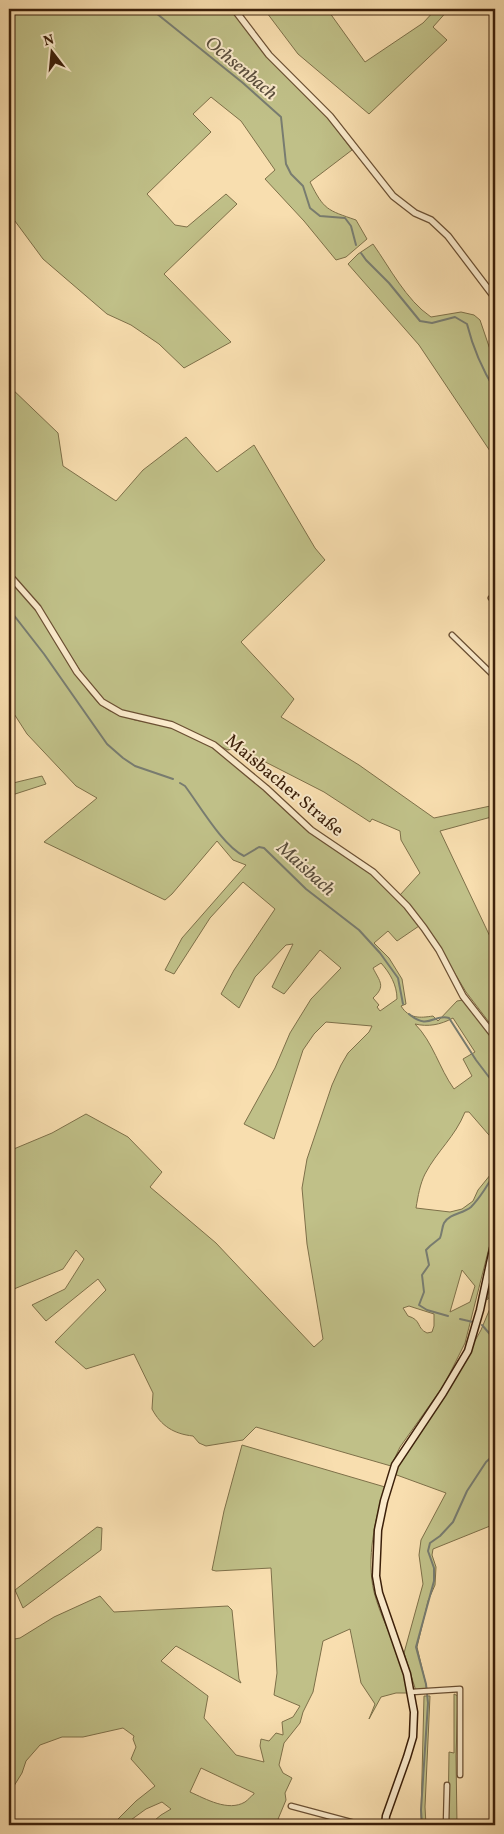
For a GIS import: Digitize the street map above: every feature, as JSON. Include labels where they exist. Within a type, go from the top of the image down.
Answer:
[{"type":"main road","points":[[385,1825],[386,1816],[413,1737],[414,1712],[412,1692],[407,1674],[379,1593],[376,1576],[378,1530],[384,1501],[398,1459],[443,1393],[468,1351],[480,1310],[495,1240]]},
{"type":"street","points":[[234,9],[269,55],[330,116],[393,196],[415,213],[431,220],[448,236],[495,298]]},
{"type":"street","name":"Maisbacher Straße","points":[[9,575],[38,608],[77,672],[102,702],[121,713],[172,726],[214,745],[273,793],[311,830],[374,872],[424,928],[439,950],[463,996],[495,1037]]},
{"type":"street","points":[[490,598],[495,602]]},
{"type":"street","points":[[452,635],[495,677]]},
{"type":"street","points":[[412,1692],[460,1689],[460,1775]]},
{"type":"street","points":[[446,1825],[447,1785]]},
{"type":"street","points":[[291,1806],[362,1825]]},
{"type":"green space","points":[[9,9],[232,9],[272,62],[325,114],[352,150],[310,182],[327,208],[356,220],[367,239],[346,257],[336,260],[304,221],[265,179],[275,170],[241,121],[211,97],[193,114],[211,132],[147,194],[175,225],[187,227],[226,194],[237,204],[164,274],[231,342],[184,368],[159,344],[131,325],[107,314],[43,259],[9,213]]},
{"type":"green space","points":[[264,9],[327,9],[365,62],[423,23],[436,9],[449,9],[433,27],[447,40],[369,114],[298,54]]},
{"type":"green space","points":[[373,244],[406,293],[431,317],[461,312],[474,315],[480,320],[495,364],[495,463],[490,451],[419,345],[348,264],[358,254]]},
{"type":"green space","points":[[9,386],[58,433],[63,466],[116,501],[143,470],[186,437],[217,472],[254,445],[315,548],[325,560],[241,642],[294,699],[281,717],[359,765],[434,818],[495,805],[495,816],[440,831],[495,947],[495,1030],[466,992],[415,913],[400,895],[420,873],[401,840],[400,831],[372,819],[370,822],[324,792],[244,751],[228,750],[172,722],[124,713],[108,705],[94,692],[34,599],[9,571]]},
{"type":"green space","points":[[9,578],[35,608],[88,691],[99,704],[110,711],[135,720],[168,726],[187,732],[213,747],[266,791],[313,834],[365,868],[406,909],[419,926],[397,941],[388,931],[374,943],[389,958],[402,979],[406,1004],[401,1006],[404,1010],[415,1017],[433,1016],[438,1021],[457,1001],[463,1000],[495,1039],[495,1142],[469,1112],[465,1112],[456,1129],[425,1174],[420,1186],[416,1208],[450,1212],[462,1209],[473,1201],[478,1190],[495,1169],[495,1230],[465,1343],[444,1385],[400,1447],[391,1466],[256,1427],[243,1440],[206,1446],[199,1443],[193,1436],[169,1428],[152,1409],[153,1393],[134,1354],[86,1369],[55,1342],[106,1290],[98,1279],[46,1321],[32,1305],[65,1289],[84,1259],[76,1250],[63,1269],[9,1291],[9,1151],[52,1133],[86,1114],[128,1137],[162,1172],[150,1187],[216,1243],[314,1347],[323,1339],[307,1244],[302,1188],[307,1159],[332,1085],[341,1065],[348,1053],[369,1032],[372,1026],[326,1022],[314,1034],[303,1050],[274,1139],[244,1124],[275,1068],[290,1033],[311,999],[341,968],[320,950],[284,994],[272,987],[293,944],[286,945],[255,977],[239,1008],[221,994],[234,970],[275,909],[243,882],[210,918],[174,974],[165,970],[182,938],[246,865],[233,860],[217,841],[165,900],[44,842],[97,798],[76,786],[27,734],[9,706]],"holes":[[[381,963],[392,980],[397,994],[397,999],[380,1011],[377,1007],[379,1005],[373,998],[381,984],[373,968]],[[453,1018],[475,1052],[463,1059],[472,1076],[454,1089],[427,1039],[415,1024],[439,1024]],[[462,1270],[475,1286],[470,1302],[450,1312]],[[409,1306],[434,1314],[432,1332],[427,1333],[421,1329],[417,1322],[408,1316],[403,1308]]]},
{"type":"green space","points":[[42,776],[46,784],[9,796],[9,784]]},
{"type":"green space","points":[[495,1259],[495,1524],[433,1549],[432,1555],[436,1567],[435,1585],[428,1601],[417,1647],[427,1689],[416,1691],[404,1653],[423,1584],[419,1555],[421,1540],[446,1493],[394,1474],[404,1453],[446,1392],[481,1330],[491,1306],[492,1294],[487,1300]]},
{"type":"green space","points":[[242,1445],[385,1487],[371,1553],[372,1579],[376,1600],[399,1657],[409,1693],[396,1693],[381,1697],[369,1719],[375,1704],[361,1683],[350,1629],[323,1641],[313,1692],[300,1723],[284,1743],[279,1765],[283,1773],[292,1778],[285,1793],[286,1800],[277,1825],[149,1825],[171,1809],[162,1802],[146,1809],[124,1825],[112,1825],[136,1801],[155,1786],[131,1759],[136,1747],[133,1739],[134,1736],[123,1728],[83,1737],[62,1737],[40,1745],[26,1761],[22,1773],[9,1794],[9,1640],[20,1638],[54,1617],[100,1596],[114,1612],[228,1606],[232,1610],[241,1683],[176,1646],[161,1661],[208,1696],[204,1718],[236,1755],[264,1762],[260,1746],[261,1739],[269,1741],[276,1733],[283,1735],[282,1722],[293,1717],[300,1706],[274,1695],[277,1673],[271,1568],[212,1570],[224,1511]],"holes":[[[201,1768],[254,1793],[245,1802],[231,1806],[210,1801],[190,1792]]]},
{"type":"green space","points":[[97,1527],[102,1528],[101,1550],[23,1608],[15,1590]]},
{"type":"green space","points":[[454,1694],[458,1696],[456,1756],[457,1825],[448,1825],[449,1752],[454,1753]]},
{"type":"green space","points":[[424,1696],[430,1696],[425,1807],[426,1825],[422,1825],[421,1816]]},
{"type":"waterway","name":"Ochsenbach","points":[[151,9],[243,83],[281,117],[286,164],[291,174],[303,186],[310,208],[320,216],[345,218],[351,226],[356,245]]},
{"type":"waterway","name":"Ochsenbach","points":[[361,253],[420,321],[432,323],[455,317],[467,324],[478,358],[495,390]]},
{"type":"waterway","name":"Maisbach","points":[[9,609],[44,654],[107,744],[135,766],[173,779]]},
{"type":"waterway","name":"Maisbach","points":[[180,783],[185,786],[220,835],[236,851],[244,856],[259,847],[264,848],[306,889],[359,930],[380,953],[398,978],[403,1004]]},
{"type":"waterway","name":"Maisbach","points":[[409,1014],[422,1021],[444,1017],[449,1018],[476,1060],[495,1085]]},
{"type":"waterway","name":"Maisbach","points":[[448,1316],[427,1310],[419,1305],[424,1292],[422,1275],[429,1265],[426,1250],[440,1238],[443,1225],[447,1220],[474,1204],[495,1172]]},
{"type":"waterway","name":"Maisbach","points":[[460,1319],[473,1322]]},
{"type":"waterway","name":"Maisbach","points":[[482,1325],[495,1340]]},
{"type":"waterway","points":[[422,1825],[421,1810],[428,1703],[426,1684],[416,1647],[434,1581],[434,1568],[428,1551],[430,1543],[440,1536],[453,1522],[467,1491],[486,1462],[495,1454]]}]
